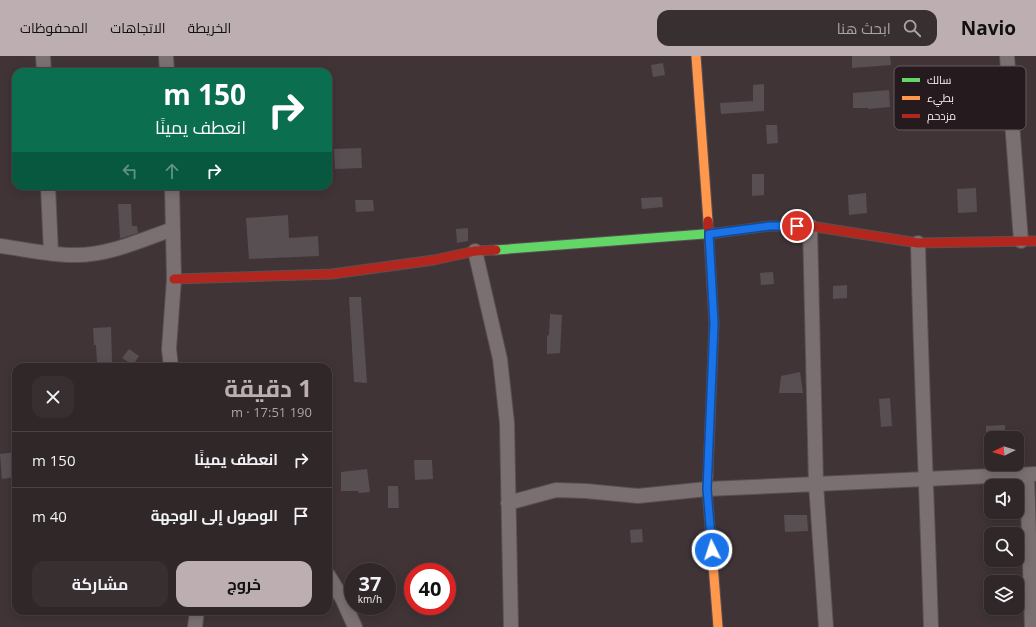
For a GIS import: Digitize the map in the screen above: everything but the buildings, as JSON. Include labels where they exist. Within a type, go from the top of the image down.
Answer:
[{"type":"street","points":[[43,56],[44,68]]},
{"type":"street","points":[[166,56],[167,68]]},
{"type":"street","points":[[696,56],[714,324],[707,489],[718,627]]},
{"type":"street","points":[[1007,56],[1008,66]]},
{"type":"street","points":[[1013,130],[1021,241]]},
{"type":"street","points":[[48,190],[51,252]]},
{"type":"street","points":[[171,363],[169,349],[174,279],[172,190]]},
{"type":"street","points":[[174,279],[332,274],[434,260],[475,251],[709,234],[770,226],[810,226],[918,243],[1036,241]]},
{"type":"street","points":[[810,226],[816,484],[826,627]]},
{"type":"street","points":[[0,246],[73,256],[98,253],[119,248],[173,228]]},
{"type":"street","points":[[918,243],[931,627]]},
{"type":"street","points":[[475,251],[500,359],[507,423],[511,627]]},
{"type":"street","points":[[508,504],[556,490],[638,496],[707,489],[1031,474],[1032,627]]},
{"type":"street","points":[[332,582],[342,598],[355,627]]},
{"type":"street","points":[[195,627],[196,615]]},
{"type":"traffic: fast","points":[[496,250],[717,233]]},
{"type":"traffic: slow","points":[[696,56],[708,221]]},
{"type":"traffic: slow","points":[[708,474],[707,489],[718,627]]},
{"type":"traffic: jam","points":[[708,221],[714,324],[708,474]]},
{"type":"traffic: jam","points":[[717,233],[770,226],[810,226],[918,243],[1036,241]]},
{"type":"traffic: jam","points":[[174,279],[332,274],[434,260],[475,251],[496,250]]},
{"type":"route","points":[[712,550],[707,489],[714,324],[709,234],[770,226],[797,226]]}]
